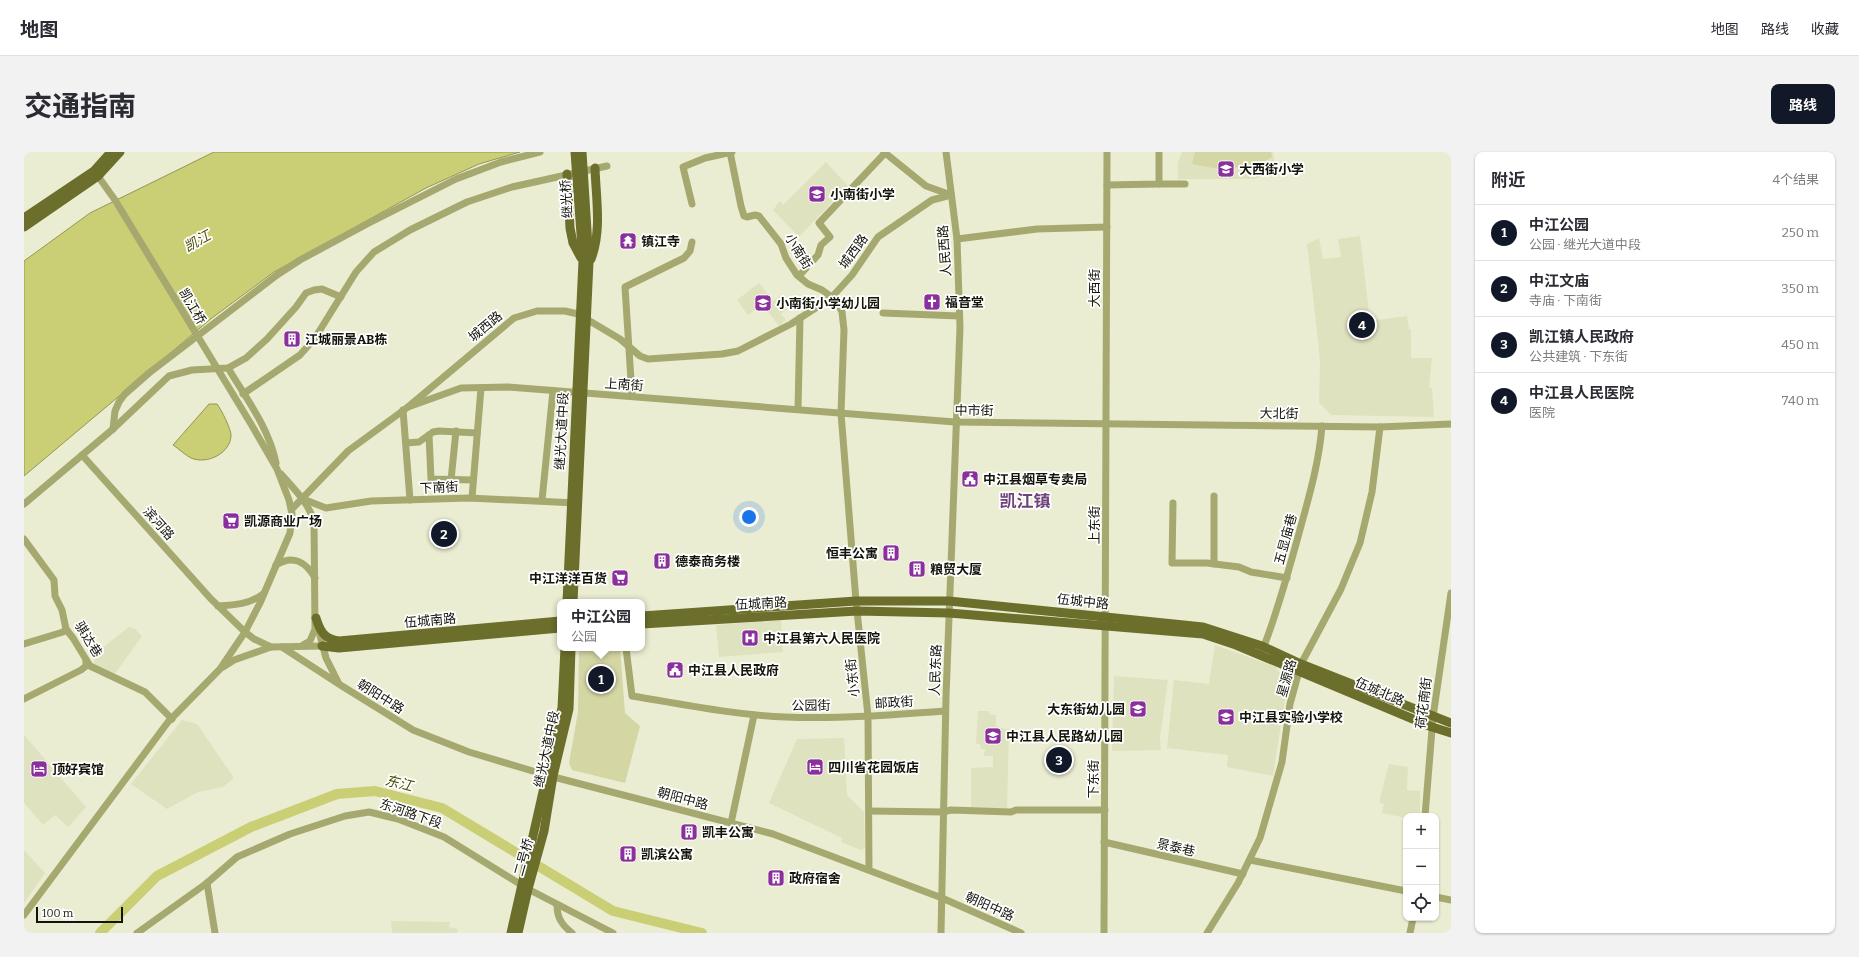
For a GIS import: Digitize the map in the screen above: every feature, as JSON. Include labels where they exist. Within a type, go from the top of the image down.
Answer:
[{"type":"main road","points":[[24,218],[96,173],[111,152]]},
{"type":"main road","points":[[24,227],[96,173],[120,152]]},
{"type":"main road","name":"继光桥","points":[[575,152],[586,243]]},
{"type":"main road","name":"继光桥","points":[[582,152],[586,243]]},
{"type":"main road","points":[[586,262],[595,247],[597,232],[595,168]]},
{"type":"main road","points":[[567,174],[573,243],[586,262]]},
{"type":"main road","points":[[586,243],[586,262]]},
{"type":"main road","name":"继光大道中段","points":[[567,599],[574,503],[586,262]]},
{"type":"main road","name":"继光大道中段","points":[[573,599],[574,503]]},
{"type":"main road","name":"伍城中路","points":[[856,601],[949,601],[1202,627],[1300,667]]},
{"type":"main road","name":"伍城南路","points":[[645,616],[856,601]]},
{"type":"main road","name":"伍城中路","points":[[857,611],[948,613],[1203,634],[1262,651]]},
{"type":"main road","name":"伍城南路","points":[[645,624],[857,611]]},
{"type":"main road","name":"伍城南路","points":[[316,618],[322,632],[327,638],[339,641],[557,621]]},
{"type":"main road","name":"伍城南路","points":[[322,646],[339,648],[557,628]]},
{"type":"main road","name":"继光大道中段","points":[[540,830],[562,708],[565,651]]},
{"type":"main road","name":"继光大道中段","points":[[550,776],[569,709],[571,651]]},
{"type":"main road","name":"伍城北路","points":[[1300,667],[1451,723]]},
{"type":"main road","name":"伍城北路","points":[[1300,667],[1432,727],[1451,734]]},
{"type":"main road","name":"二号桥","points":[[525,887],[540,830]]},
{"type":"main road","points":[[511,933],[525,887]]},
{"type":"main road","points":[[518,933],[525,887]]},
{"type":"street","points":[[113,428],[115,411],[125,394],[149,373],[277,275],[300,260],[456,178],[501,162],[540,152]]},
{"type":"street","points":[[692,204],[683,167],[705,158],[731,152]]},
{"type":"street","name":"小南街","points":[[731,152],[744,216],[759,216],[781,244],[786,258],[799,276],[808,284],[822,290],[831,298],[836,300],[842,312],[844,330],[841,412]]},
{"type":"street","points":[[799,276],[818,255],[821,245],[830,237],[819,223],[884,152],[926,186],[951,195]]},
{"type":"street","name":"人民西路","points":[[946,152],[957,239],[960,316],[956,422]]},
{"type":"street","name":"大西街","points":[[1106,424],[1107,152]]},
{"type":"street","points":[[1159,152],[1159,184]]},
{"type":"street","points":[[243,394],[300,355],[315,338],[356,272],[374,252],[410,230],[467,202],[512,187],[607,166]]},
{"type":"street","name":"凯江桥","points":[[96,173],[115,200],[277,469]]},
{"type":"street","points":[[1107,185],[1186,184]]},
{"type":"street","name":"城西路","points":[[292,509],[348,451],[405,409],[514,318],[537,311],[565,311],[584,318],[620,339],[640,356],[648,359],[722,354],[738,351],[800,318],[831,298],[852,274],[878,237],[932,200],[951,195]]},
{"type":"street","points":[[957,239],[1037,229],[1107,227]]},
{"type":"street","points":[[632,396],[625,287],[684,258],[690,251],[692,242]]},
{"type":"street","points":[[24,504],[113,428],[169,376],[192,370],[228,368],[246,358],[267,339],[296,307],[306,293],[322,289],[341,297]]},
{"type":"street","points":[[883,313],[960,316]]},
{"type":"street","points":[[798,409],[800,318]]},
{"type":"street","points":[[24,915],[172,719],[220,669],[245,632],[265,593],[290,533],[292,524],[292,509],[277,469],[273,448],[267,434],[228,368]]},
{"type":"street","name":"上南街","points":[[405,409],[461,388],[508,387],[579,394],[632,396],[841,412]]},
{"type":"street","points":[[472,498],[481,388]]},
{"type":"street","points":[[542,500],[553,391]]},
{"type":"street","points":[[405,409],[410,500]]},
{"type":"street","name":"中市街","points":[[841,412],[956,422],[1106,424]]},
{"type":"street","name":"小东街","points":[[841,412],[856,601],[868,716],[869,870]]},
{"type":"street","name":"人民东路","points":[[941,933],[945,711],[956,422]]},
{"type":"street","name":"大北街","points":[[1106,424],[1380,427],[1451,424]]},
{"type":"street","name":"上东街","points":[[1106,424],[1106,626]]},
{"type":"street","name":"五显庙巷","points":[[1262,651],[1275,620],[1316,470],[1322,426]]},
{"type":"street","name":"星源路","points":[[1207,933],[1243,874],[1260,838],[1282,762],[1290,704],[1300,667],[1341,589],[1360,543],[1372,492],[1380,427]]},
{"type":"street","points":[[406,443],[419,442],[430,434],[439,431],[477,433]]},
{"type":"street","points":[[451,480],[456,431]]},
{"type":"street","points":[[430,434],[431,479],[473,480]]},
{"type":"street","name":"滨河路","points":[[82,455],[218,606],[254,639],[271,647]]},
{"type":"street","points":[[277,469],[303,498],[311,510],[314,521],[316,618],[322,646],[332,673],[342,686]]},
{"type":"street","points":[[1214,496],[1214,564]]},
{"type":"street","name":"下南街","points":[[303,498],[326,508],[371,501],[472,498],[542,500],[574,503]]},
{"type":"street","points":[[1173,503],[1172,563],[1192,562],[1238,567],[1251,572],[1287,578]]},
{"type":"street","name":"骐达巷","points":[[24,539],[54,580],[56,596],[62,610],[66,629],[90,666],[144,692],[172,719]]},
{"type":"street","points":[[276,565],[286,560],[296,560],[307,566],[315,578]]},
{"type":"street","points":[[218,606],[255,600],[265,593]]},
{"type":"street","name":"荷花南街","points":[[1425,813],[1433,717],[1451,594]]},
{"type":"street","points":[[301,645],[310,641],[313,636],[316,618]]},
{"type":"street","name":"下东街","points":[[1104,933],[1106,626]]},
{"type":"street","points":[[24,644],[66,629]]},
{"type":"street","points":[[220,669],[234,660],[271,647],[301,645],[322,646]]},
{"type":"street","name":"朝阳中路","points":[[282,647],[413,730],[469,752],[550,776],[773,834],[942,898],[1021,933]]},
{"type":"street","name":"公园街","points":[[626,651],[632,696],[754,715],[786,717],[868,716]]},
{"type":"street","points":[[24,699],[81,670],[86,666],[86,660]]},
{"type":"street","name":"邮政街","points":[[868,716],[945,711]]},
{"type":"street","points":[[731,823],[754,715]]},
{"type":"street","points":[[869,811],[943,812],[951,810],[1011,812],[1016,810],[1105,810]]},
{"type":"street","name":"东河路下段","points":[[137,933],[207,883],[237,858],[290,834],[344,816],[369,812],[398,819],[444,837],[525,887],[613,933]]},
{"type":"street","name":"景泰巷","points":[[1104,842],[1243,874]]},
{"type":"street","points":[[1250,860],[1403,890]]},
{"type":"street","points":[[207,883],[215,933]]},
{"type":"street","points":[[1439,898],[1451,900]]},
{"type":"street","points":[[557,905],[557,914],[563,926],[572,933]]},
{"type":"street","points":[[1410,933],[1412,921]]},
{"type":"shaded area","name":"大西街小学","points":[[1182,152],[1273,152],[1275,164],[1271,173],[1255,179],[1178,179],[1178,163]]},
{"type":"shaded area","points":[[1195,152],[1271,152],[1272,157],[1254,167],[1213,168],[1192,164]]},
{"type":"shaded area","name":"小南街小学","points":[[826,162],[848,186],[799,237],[773,210],[780,201],[783,205]]},
{"type":"shaded area","points":[[1360,236],[1370,321],[1407,316],[1409,329],[1411,329],[1411,358],[1432,358],[1429,387],[1432,388],[1434,417],[1331,415],[1319,402],[1320,362],[1307,244],[1319,238],[1323,259],[1341,257],[1338,239]]},
{"type":"shaded area","name":"小南街小学幼儿园","points":[[759,283],[773,301],[781,295],[791,306],[781,314],[786,320],[779,326],[762,304],[748,315],[737,300]]},
{"type":"shaded area","name":"中江县第六人民医院","points":[[781,620],[783,652],[719,657],[716,625]]},
{"type":"shaded area","points":[[129,627],[135,629],[142,636],[114,675],[92,665],[102,648]]},
{"type":"shaded area","name":"中江县实验小学校","points":[[1215,645],[1276,667],[1287,686],[1273,776],[1227,767],[1228,755],[1167,748],[1174,680],[1209,684]]},
{"type":"shaded area","points":[[579,651],[620,651],[625,713],[640,726],[625,783],[572,770],[569,763],[578,712]]},
{"type":"shaded area","name":"大东街幼儿园","points":[[1114,676],[1168,680],[1160,738],[1161,750],[1112,751]]},
{"type":"shaded area","points":[[978,711],[989,711],[990,715],[996,715],[996,725],[999,728],[1009,729],[1007,810],[971,808],[971,768],[993,767],[993,756],[984,756],[985,749],[981,749],[980,744],[976,744]]},
{"type":"shaded area","points":[[182,720],[197,724],[234,778],[223,787],[198,792],[167,809],[131,784]]},
{"type":"shaded area","name":"顶好宾馆","points":[[24,735],[86,807],[68,827],[55,815],[43,825],[24,803]]},
{"type":"shaded area","name":"四川省花园饭店","points":[[844,738],[847,795],[864,812],[865,848],[861,850],[841,842],[842,838],[769,803],[797,739]]},
{"type":"shaded area","points":[[1389,764],[1408,767],[1407,790],[1420,791],[1420,813],[1403,813],[1403,817],[1382,813],[1384,804],[1379,802]]},
{"type":"shaded area","points":[[24,850],[45,873],[24,903]]},
{"type":"shaded area","points":[[391,921],[450,922],[449,927],[458,929],[457,933],[392,933]]},
{"type":"water","name":"凯江","points":[[214,152],[520,152],[479,164],[426,188],[274,272],[212,318],[24,476],[24,261],[90,213]]},
{"type":"water","points":[[209,404],[217,404],[221,410],[231,432],[230,441],[223,452],[217,456],[211,459],[197,460],[189,457],[173,445]]},
{"type":"waterway","name":"东江","points":[[100,933],[157,876],[251,827],[337,794],[375,791],[442,808],[613,911],[702,933]]},
{"type":"place","name":"大西街小学","points":[[1226,169]]},
{"type":"place","name":"小南街小学","points":[[817,194]]},
{"type":"place","name":"镇江寺","points":[[628,241]]},
{"type":"place","name":"福音堂","points":[[932,302]]},
{"type":"place","name":"小南街小学幼儿园","points":[[763,303]]},
{"type":"place","name":"中江县人民医院","points":[[1362,325]]},
{"type":"place","name":"江城丽景AB栋","points":[[292,339]]},
{"type":"place","name":"中江县烟草专卖局","points":[[970,479]]},
{"type":"place","name":"凯源商业广场","points":[[231,521]]},
{"type":"place","name":"中江文庙","points":[[444,534]]},
{"type":"place","name":"恒丰公寓","points":[[891,553]]},
{"type":"place","name":"德泰商务楼","points":[[662,561]]},
{"type":"place","name":"粮贸大厦","points":[[917,569]]},
{"type":"place","name":"中江洋洋百货","points":[[620,578]]},
{"type":"place","name":"中江县第六人民医院","points":[[750,638]]},
{"type":"place","name":"中江县人民政府","points":[[675,670]]},
{"type":"place","name":"中江公园","points":[[601,679]]},
{"type":"place","name":"大东街幼儿园","points":[[1138,709]]},
{"type":"place","name":"中江县实验小学校","points":[[1226,717]]},
{"type":"place","name":"中江县人民路幼儿园","points":[[993,736]]},
{"type":"place","name":"凯江镇人民政府","points":[[1059,760]]},
{"type":"place","name":"四川省花园饭店","points":[[815,767]]},
{"type":"place","name":"顶好宾馆","points":[[39,769]]},
{"type":"place","name":"凯丰公寓","points":[[689,832]]},
{"type":"place","name":"凯滨公寓","points":[[628,854]]},
{"type":"place","name":"政府宿舍","points":[[776,878]]},
{"type":"district","name":"凯江镇","points":[[1025,501]]}]
